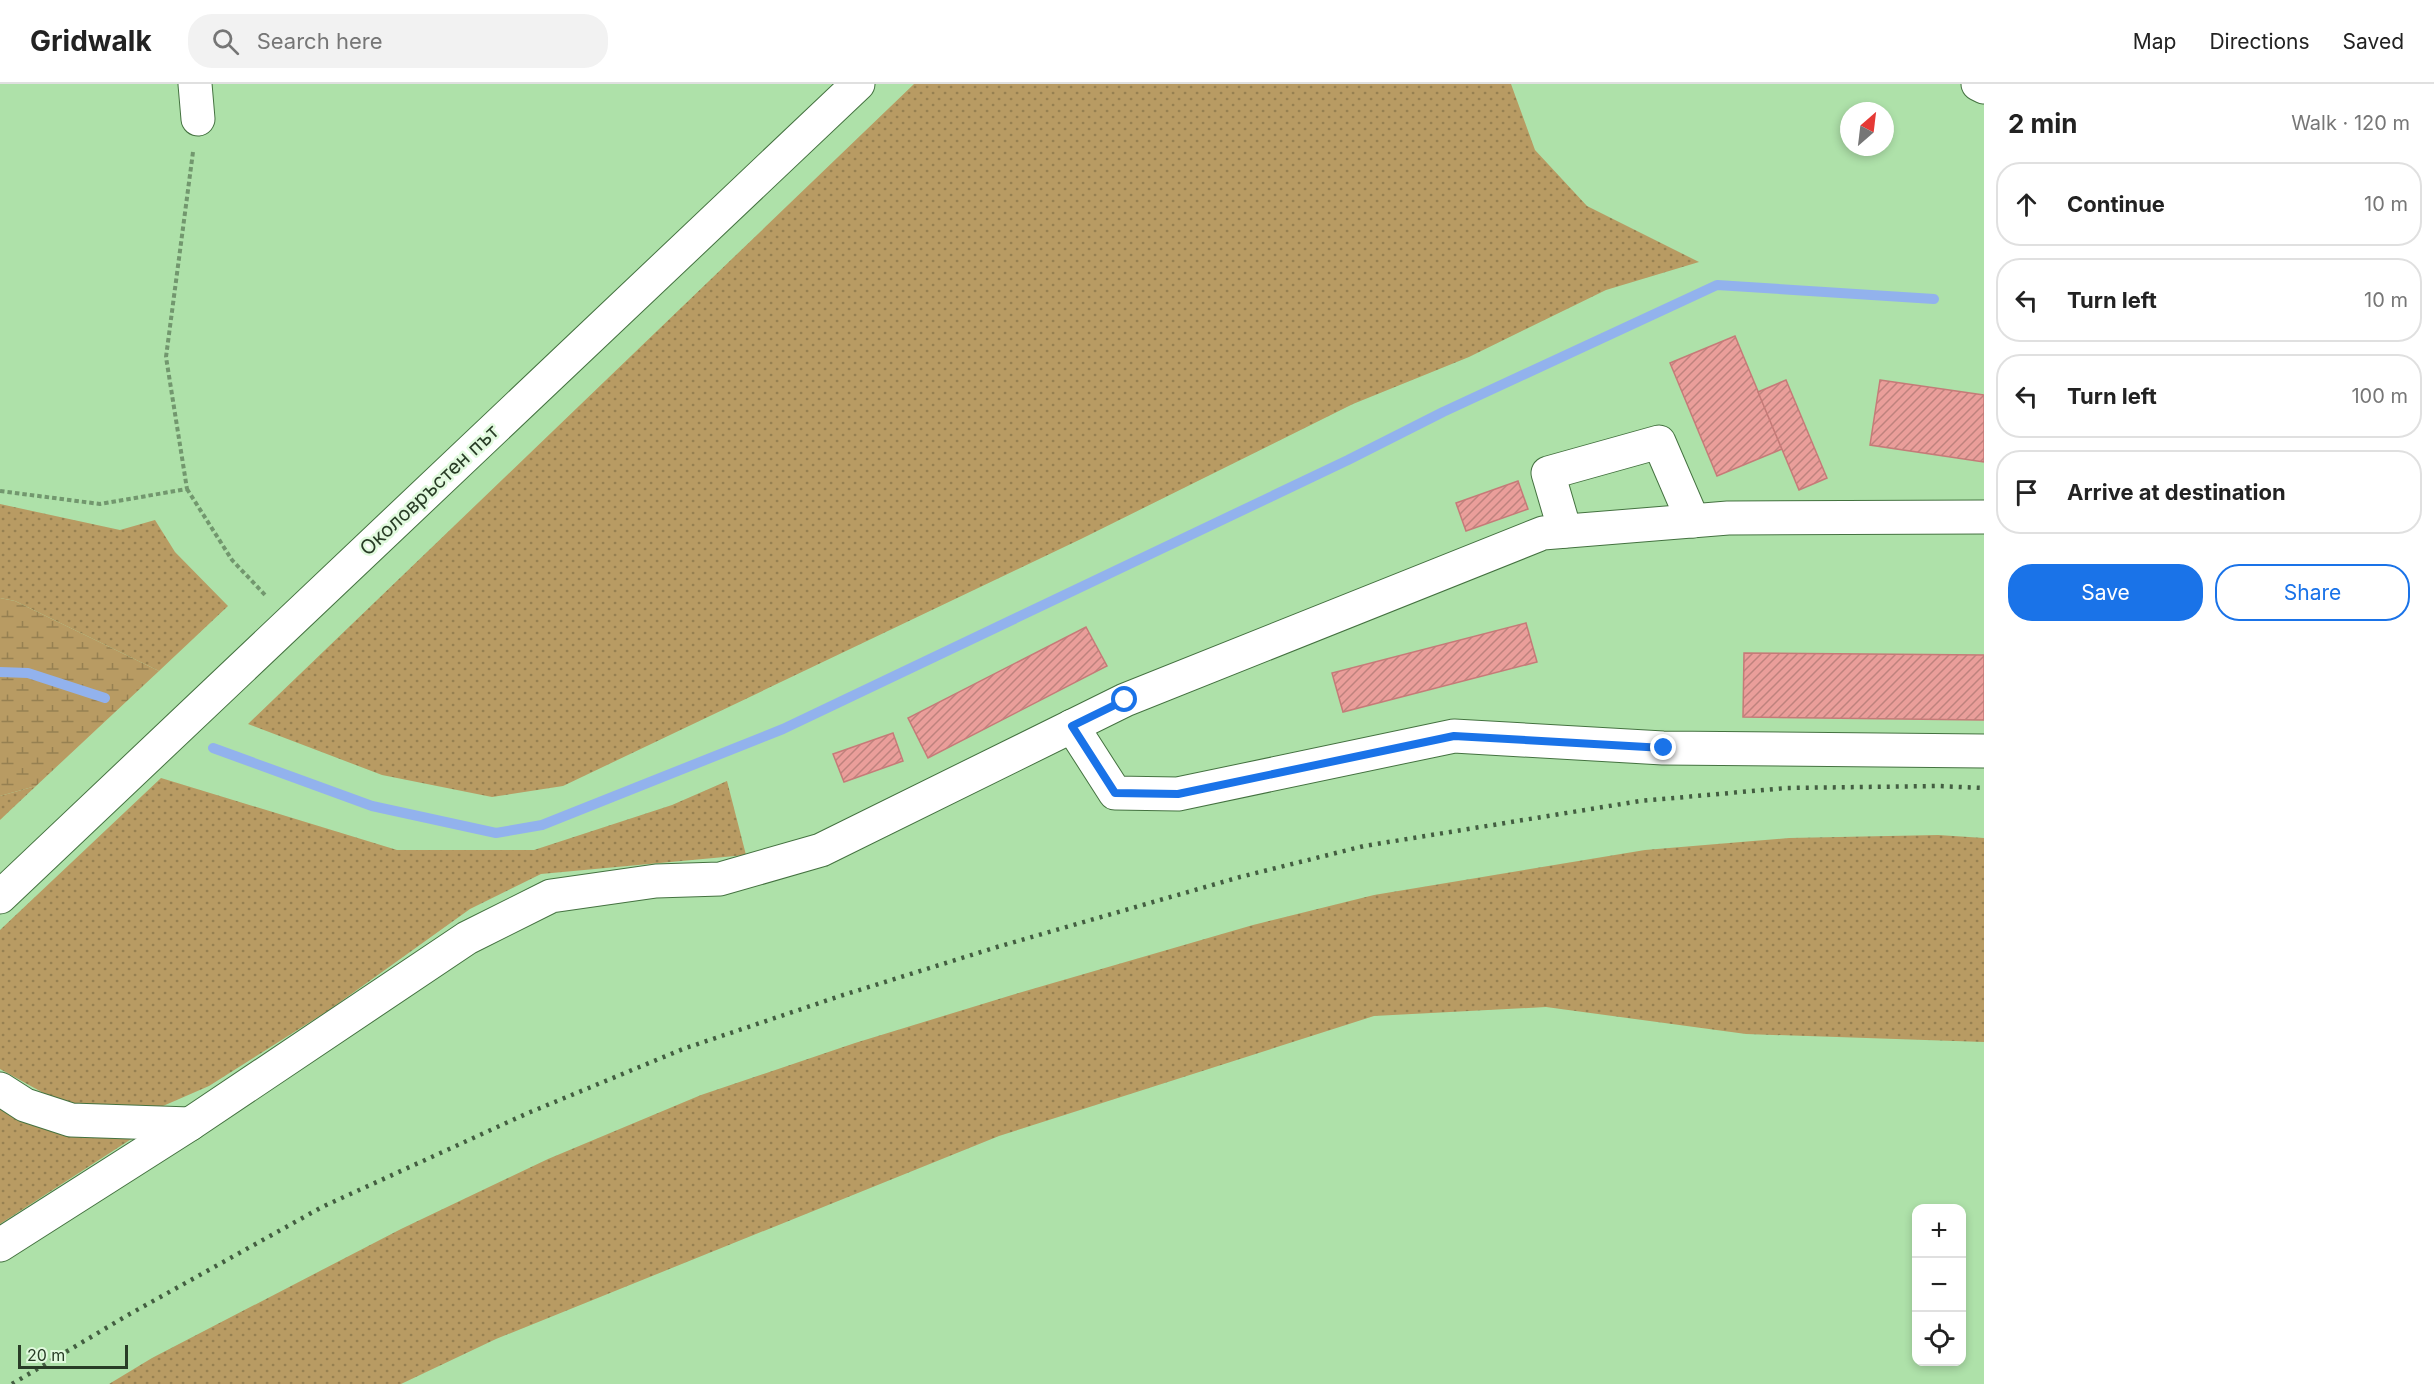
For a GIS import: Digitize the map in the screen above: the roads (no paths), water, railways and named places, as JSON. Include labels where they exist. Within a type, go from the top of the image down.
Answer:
[{"type":"main road","points":[[195,84],[198,119]]},
{"type":"main road","name":"Околовръстен път","points":[[0,897],[858,84]]},
{"type":"main road","points":[[1978,84],[1984,87]]},
{"type":"main road","points":[[1565,531],[1548,473],[1659,442],[1693,521]]},
{"type":"main road","points":[[0,1245],[190,1124],[466,938],[551,896],[656,881],[720,879],[822,850],[1125,700],[1543,533],[1728,519],[1984,517]]},
{"type":"main road","points":[[1072,726],[1115,793],[1178,794],[1454,736],[1664,748],[1984,751]]},
{"type":"main road","points":[[0,1089],[25,1105],[70,1120],[190,1124]]},
{"type":"waterway","points":[[213,748],[372,806],[496,833],[542,825],[783,729],[1348,460],[1443,412],[1717,285],[1934,299]]},
{"type":"waterway","points":[[0,672],[28,673],[105,698]]},
{"type":"railway","points":[[12,1384],[128,1315],[322,1207],[528,1113],[683,1049],[840,996],[997,947],[1240,877],[1364,846],[1640,801],[1786,788],[1938,786],[1984,788]]}]
